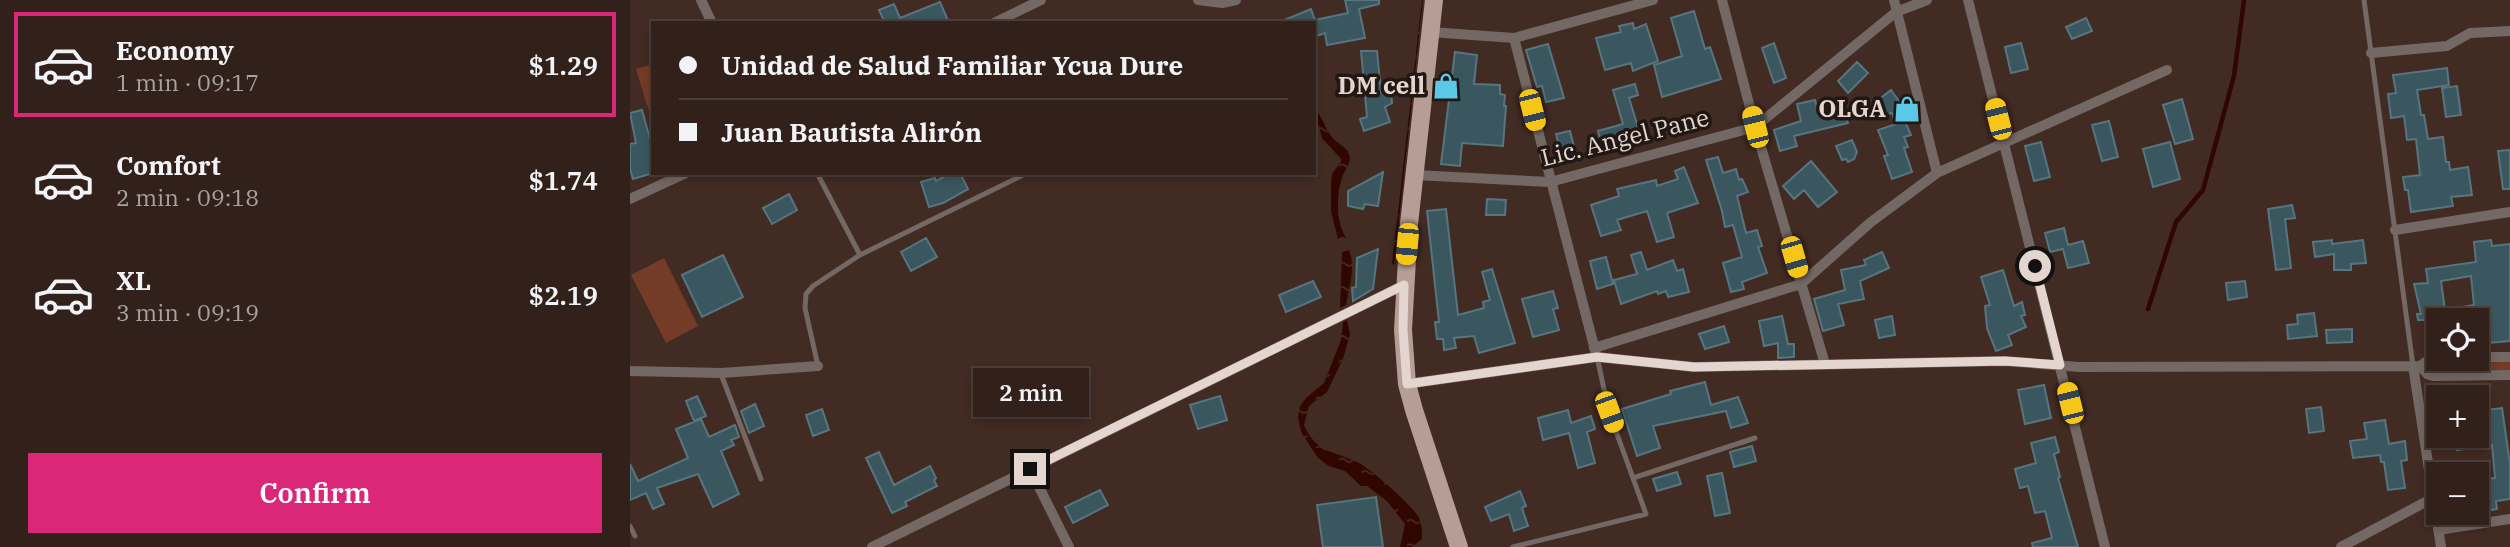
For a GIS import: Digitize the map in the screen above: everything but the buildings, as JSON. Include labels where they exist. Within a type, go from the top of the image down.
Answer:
[{"type":"main road","points":[[1434,0],[1404,285],[1403,330],[1407,384],[1459,547]]},
{"type":"street","points":[[701,0],[711,21]]},
{"type":"street","points":[[1009,19],[1041,0]]},
{"type":"street","points":[[1198,0],[1222,3],[1236,0]]},
{"type":"street","points":[[1430,32],[1514,38],[1649,0]]},
{"type":"street","points":[[1722,0],[1755,127],[1825,364]]},
{"type":"street","points":[[1894,0],[1937,173]]},
{"type":"street","name":"Lic. Angel Pane","points":[[1415,175],[1550,183],[1755,127],[1896,12],[1927,0]]},
{"type":"street","points":[[1968,0],[2105,547]]},
{"type":"street","points":[[2371,53],[2447,46],[2470,33],[2510,31]]},
{"type":"street","points":[[1514,38],[1595,352]]},
{"type":"street","points":[[1407,384],[1595,352],[1801,284],[1871,222],[1937,173],[2167,70]]},
{"type":"street","points":[[630,199],[681,175]]},
{"type":"street","points":[[2395,230],[2510,212]]},
{"type":"street","points":[[872,547],[1404,285]]},
{"type":"street","points":[[1595,352],[1694,367],[2005,361],[2079,367],[2417,366],[2426,361]]},
{"type":"street","points":[[2489,358],[2510,357]]},
{"type":"street","points":[[630,371],[721,373],[818,366]]},
{"type":"street","points":[[2417,366],[2433,376],[2510,375]]},
{"type":"street","points":[[2417,366],[2429,462]]},
{"type":"street","points":[[1030,469],[1069,547]]},
{"type":"street","points":[[2342,547],[2426,502]]},
{"type":"street","points":[[2438,530],[2510,519]]},
{"type":"street","points":[[2437,525],[2441,547]]},
{"type":"lane","points":[[2364,0],[2395,230],[2417,366]]},
{"type":"lane","points":[[818,175],[860,255]]},
{"type":"lane","points":[[818,366],[805,308],[806,294],[813,286],[860,255],[1023,175]]},
{"type":"lane","points":[[1513,547],[1646,514],[1609,412],[1595,352]]},
{"type":"lane","points":[[721,373],[761,479]]},
{"type":"lane","points":[[1633,478],[1755,438]]},
{"type":"lane","points":[[630,526],[635,536]]},
{"type":"green space","points":[[651,65],[651,118],[636,69]]},
{"type":"green space","points":[[664,258],[698,326],[666,343],[631,275]]},
{"type":"green space","points":[[2489,362],[2510,362],[2510,370],[2489,370]]},
{"type":"water","points":[[1422,0],[1394,265],[1392,265]]},
{"type":"water","points":[[1316,113],[1334,140],[1349,154],[1350,161],[1342,178],[1338,200],[1340,224],[1346,238],[1338,239],[1331,211],[1332,174],[1342,160],[1322,138],[1316,124]]},
{"type":"water","points":[[1349,250],[1351,278],[1346,305],[1340,308],[1342,252]]},
{"type":"water","points":[[1347,320],[1350,334],[1343,359],[1327,392],[1309,406],[1304,425],[1321,447],[1365,467],[1408,505],[1419,518],[1422,528],[1422,539],[1412,547],[1400,547],[1405,524],[1387,501],[1367,486],[1361,486],[1345,471],[1329,466],[1318,458],[1301,432],[1298,417],[1300,406],[1324,383],[1341,340],[1343,322]]},
{"type":"waterway","points":[[2148,309],[2176,222],[2203,190],[2234,76],[2244,0]]},
{"type":"place","name":"DM cell","points":[[1446,86]]},
{"type":"place","name":"OLGA","points":[[1907,109]]},
{"type":"route","points":[[1030,469],[1404,285],[1403,330],[1407,384],[1597,357],[1694,367],[2005,361],[2060,365],[2035,266]]}]
